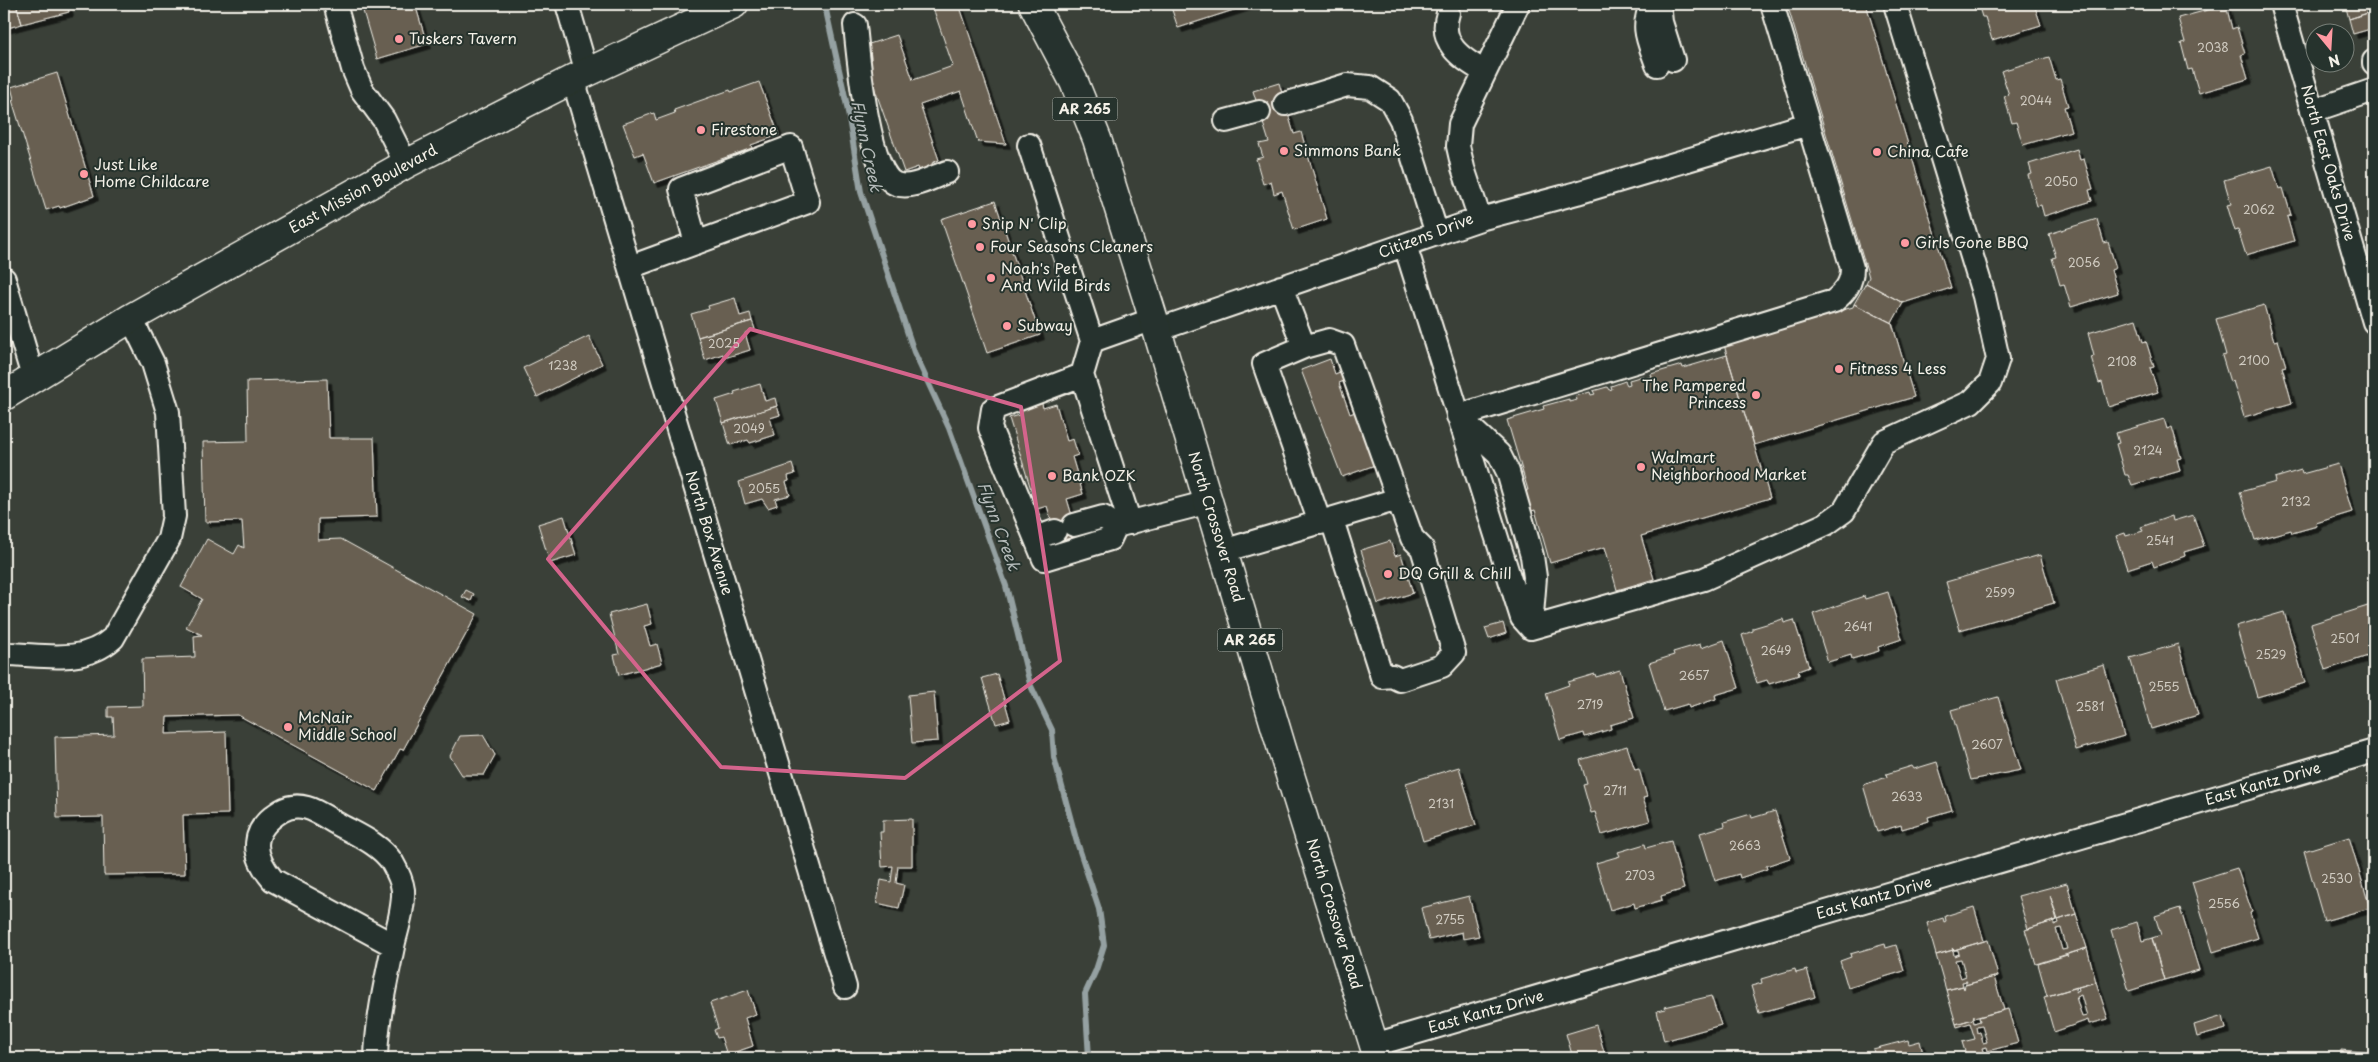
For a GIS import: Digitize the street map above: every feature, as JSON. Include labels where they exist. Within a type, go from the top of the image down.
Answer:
[{"type":"main road","name":"East Mission Boulevard","points":[[4,396],[131,318],[406,164],[580,76],[734,4]]},
{"type":"main road","name":"North Crossover Road","points":[[1033,4],[1070,74],[1091,124],[1156,324],[1223,551],[1376,1052]]},
{"type":"street","points":[[335,4],[362,90],[384,120],[406,164]]},
{"type":"street","name":"North Box Avenue","points":[[567,4],[580,76],[630,268],[845,987]]},
{"type":"street","name":"Citizens Drive","points":[[1092,341],[1281,287],[1480,219],[1463,168],[1458,146],[1460,124],[1518,4]]},
{"type":"street","points":[[1652,4],[1644,27],[1665,62],[1659,4]]},
{"type":"street","points":[[1458,416],[1834,301],[1846,291],[1852,279],[1852,268],[1772,4]]},
{"type":"street","points":[[1531,628],[1704,579],[1826,524],[1844,511],[1884,442],[1971,402],[1990,384],[1998,359],[1984,296],[1895,4]]},
{"type":"street","name":"North East Oaks Drive","points":[[2281,4],[2374,322]]},
{"type":"street","points":[[1448,13],[1446,27],[1448,39],[1454,50],[1461,59],[1485,72]]},
{"type":"street","points":[[855,25],[866,116],[882,174],[892,183],[907,186],[947,172]]},
{"type":"street","points":[[1285,104],[1347,85],[1370,87],[1390,100],[1401,120],[1437,234]]},
{"type":"street","points":[[2312,111],[2374,90]]},
{"type":"street","points":[[1226,121],[1260,112]]},
{"type":"street","points":[[1480,219],[1808,124]]},
{"type":"street","points":[[1029,145],[1092,341],[1082,376],[1123,524]]},
{"type":"street","points":[[630,268],[808,202],[791,147],[681,189],[696,243]]},
{"type":"street","points":[[1405,245],[1522,618],[1531,628]]},
{"type":"street","points":[[4,279],[33,377]]},
{"type":"street","points":[[1281,287],[1304,347]]},
{"type":"street","points":[[4,654],[70,657],[86,654],[103,647],[113,638],[169,539],[174,516],[168,412],[153,363],[131,318]]},
{"type":"street","points":[[1329,340],[1344,345],[1412,538],[1422,548],[1454,653],[1442,666],[1400,680],[1392,676],[1382,677],[1326,521],[1264,364],[1304,347],[1329,340]]},
{"type":"street","points":[[1055,531],[990,428],[993,409],[1082,376]]},
{"type":"street","points":[[1458,416],[1499,454],[1508,472],[1532,556],[1535,577],[1531,628]]},
{"type":"street","points":[[1223,551],[1398,499]]},
{"type":"street","points":[[1055,531],[1103,517],[1123,524],[1209,502]]},
{"type":"street","points":[[1055,531],[1044,559],[1110,539],[1123,524]]},
{"type":"street","name":"East Kantz Drive","points":[[1376,1052],[2374,751]]},
{"type":"street","points":[[376,1058],[382,998],[394,945],[403,889],[392,862],[381,849],[311,808],[297,805],[283,809],[270,819],[260,833],[256,852],[262,867],[272,880],[394,945]]},
{"type":"highlighted area","points":[[750,329],[1021,407],[1060,661],[905,778],[721,767],[548,559]]},
{"type":"building","points":[[4,4],[16,4],[22,24],[4,29]]},
{"type":"building","points":[[16,4],[67,4],[69,12],[22,24]]},
{"type":"building","points":[[361,4],[415,4],[427,44],[377,59]]},
{"type":"building","points":[[1170,4],[1252,4],[1178,28]]},
{"type":"building","points":[[1787,4],[1866,4],[1951,288],[1903,303],[1866,283],[1869,277]]},
{"type":"building","points":[[1978,4],[2034,4],[2041,25],[1992,40],[1985,17],[1982,17]]},
{"type":"building","points":[[2345,4],[2374,4],[2374,11],[2349,19]]},
{"type":"building","points":[[932,5],[960,7],[1006,144],[978,142],[961,91],[920,105],[939,160],[932,163],[934,169],[920,173],[918,167],[904,172],[866,64],[866,45],[897,35],[913,80],[953,66]]},
{"type":"building","points":[[2226,5],[2232,29],[2237,27],[2245,54],[2241,55],[2248,79],[2199,93],[2192,69],[2188,70],[2181,43],[2185,42],[2178,18]]},
{"type":"building","points":[[2374,11],[2374,28],[2356,33],[2356,22],[2350,22],[2349,19]]},
{"type":"building","points":[[2049,57],[2056,80],[2060,79],[2068,106],[2064,107],[2071,131],[2023,145],[2016,122],[2012,123],[2004,96],[2009,95],[2001,71]]},
{"type":"building","points":[[57,73],[94,196],[60,208],[59,206],[46,210],[12,100],[14,99],[11,87]]},
{"type":"building","name":"Firestone","points":[[759,82],[779,135],[751,145],[752,148],[654,183],[643,153],[635,156],[623,124],[654,113],[656,120],[675,113],[674,110]]},
{"type":"building","name":"Simmons Bank","points":[[1279,83],[1294,134],[1301,132],[1327,219],[1294,230],[1282,191],[1274,194],[1271,181],[1263,184],[1256,159],[1263,157],[1259,144],[1269,142],[1253,91]]},
{"type":"building","points":[[2077,149],[2080,160],[2084,159],[2093,189],[2089,190],[2092,201],[2044,216],[2041,205],[2037,206],[2028,175],[2032,174],[2029,164]]},
{"type":"building","points":[[2272,166],[2279,189],[2283,188],[2291,215],[2287,217],[2294,241],[2246,255],[2238,230],[2235,231],[2227,205],[2231,204],[2224,180]]},
{"type":"building","points":[[995,201],[1040,335],[987,353],[941,219]]},
{"type":"building","points":[[2097,219],[2104,243],[2108,242],[2116,268],[2111,270],[2118,293],[2071,307],[2064,284],[2060,285],[2052,258],[2056,257],[2049,234]]},
{"type":"building","points":[[1866,283],[1903,303],[1892,323],[1854,304]]},
{"type":"building","points":[[735,298],[740,316],[750,313],[752,321],[698,337],[691,314],[709,309],[708,306]]},
{"type":"building","points":[[1854,304],[1892,323],[1914,397],[1754,445],[1724,345],[1853,307]]},
{"type":"building","points":[[2264,305],[2274,341],[2278,340],[2286,366],[2282,367],[2292,403],[2244,417],[2233,381],[2230,382],[2222,356],[2226,355],[2216,319]]},
{"type":"building","points":[[2136,319],[2143,342],[2146,341],[2154,367],[2150,368],[2158,392],[2109,407],[2102,382],[2099,383],[2091,357],[2094,356],[2088,333]]},
{"type":"building","points":[[752,321],[755,329],[745,333],[750,350],[724,358],[723,354],[705,360],[698,337]]},
{"type":"building","points":[[589,336],[602,364],[537,397],[523,368]]},
{"type":"building","name":"Walmart Neighborhood Market","points":[[1727,355],[1770,498],[1641,536],[1654,579],[1617,590],[1605,547],[1550,563],[1535,510],[1525,513],[1518,493],[1528,490],[1507,420],[1544,409],[1543,406],[1569,399],[1569,402],[1577,400],[1576,396],[1590,392],[1591,395],[1595,394],[1593,391],[1607,387],[1609,390],[1612,389],[1611,386],[1625,381],[1627,385],[1630,384],[1629,380],[1643,376],[1643,379],[1652,377],[1651,374],[1682,365],[1683,368]]},
{"type":"building","points":[[1330,359],[1335,374],[1340,372],[1344,381],[1339,383],[1350,414],[1355,412],[1375,465],[1342,477],[1301,370]]},
{"type":"building","points":[[327,379],[329,438],[374,438],[377,517],[318,519],[318,540],[341,539],[477,614],[403,750],[400,749],[377,791],[238,715],[167,717],[166,734],[226,732],[228,814],[183,815],[185,874],[104,875],[103,817],[57,818],[55,737],[114,735],[113,717],[108,717],[108,707],[143,706],[142,659],[195,657],[194,636],[202,635],[186,627],[202,599],[181,587],[207,539],[234,554],[239,545],[244,548],[242,521],[205,522],[203,442],[248,441],[247,381]]},
{"type":"building","points":[[760,384],[765,401],[775,398],[777,406],[723,423],[716,400]]},
{"type":"building","name":"Bank OZK","points":[[1041,400],[1043,408],[1056,404],[1067,441],[1073,439],[1078,455],[1072,457],[1083,494],[1067,499],[1079,539],[1059,545],[1047,506],[1037,509],[1009,418],[1022,414],[1020,406]]},
{"type":"building","points":[[777,406],[780,415],[770,418],[775,435],[750,443],[748,440],[730,445],[723,423]]},
{"type":"building","points":[[2164,419],[2167,429],[2172,427],[2181,458],[2177,459],[2180,471],[2132,485],[2128,475],[2125,475],[2116,444],[2119,443],[2116,433]]},
{"type":"building","points":[[792,464],[795,474],[788,476],[789,481],[786,482],[790,495],[775,499],[777,505],[768,508],[762,499],[745,504],[739,482]]},
{"type":"building","points":[[2338,464],[2352,512],[2316,523],[2317,526],[2292,533],[2291,530],[2255,540],[2240,492],[2276,482],[2275,478],[2301,470],[2302,474]]},
{"type":"building","points":[[2193,515],[2204,546],[2184,552],[2185,556],[2154,567],[2152,561],[2127,569],[2116,536],[2125,533],[2126,536],[2143,531],[2141,527],[2172,516],[2173,521]]},
{"type":"building","points":[[564,516],[576,555],[550,563],[538,524]]},
{"type":"building","name":"DQ Grill & Chill","points":[[1390,541],[1395,556],[1401,554],[1413,593],[1378,604],[1361,550]]},
{"type":"building","points":[[2040,555],[2054,603],[1960,630],[1946,582]]},
{"type":"building","points":[[466,590],[474,594],[471,601],[462,597]]},
{"type":"building","points":[[1888,592],[1902,639],[1878,647],[1879,651],[1852,659],[1851,655],[1828,662],[1813,614],[1864,596],[1865,599]]},
{"type":"building","points":[[647,604],[652,624],[644,626],[650,646],[657,644],[662,663],[619,675],[614,655],[619,654],[609,614]]},
{"type":"building","points":[[2374,604],[2374,654],[2325,670],[2311,624]]},
{"type":"building","points":[[2284,612],[2305,683],[2257,697],[2236,626]]},
{"type":"building","points":[[1783,619],[1784,623],[1794,620],[1809,667],[1798,671],[1799,675],[1769,684],[1767,680],[1757,683],[1742,635],[1753,631],[1753,628]]},
{"type":"building","points":[[1503,623],[1506,633],[1489,639],[1485,628]]},
{"type":"building","points":[[1724,640],[1739,688],[1715,695],[1716,699],[1689,708],[1688,704],[1664,711],[1649,663],[1674,655],[1673,652],[1700,644],[1701,648]]},
{"type":"building","points":[[2178,644],[2198,715],[2151,729],[2130,658]]},
{"type":"building","points":[[2104,665],[2124,736],[2076,750],[2056,679]]},
{"type":"building","points":[[1620,670],[1634,718],[1610,725],[1611,729],[1585,737],[1584,733],[1560,740],[1546,693],[1569,685],[1568,682],[1595,674],[1596,677]]},
{"type":"building","points":[[997,674],[1010,720],[996,724],[982,678]]},
{"type":"building","points":[[934,692],[938,741],[912,743],[908,695]]},
{"type":"building","points":[[1998,697],[2021,770],[1971,780],[1951,710]]},
{"type":"building","points":[[483,735],[495,755],[484,775],[462,775],[450,756],[460,736]]},
{"type":"building","points":[[1627,746],[1635,770],[1639,769],[1647,797],[1643,798],[1650,821],[1602,835],[1595,812],[1591,813],[1583,785],[1587,784],[1580,760]]},
{"type":"building","points":[[1937,762],[1952,810],[1928,817],[1929,821],[1902,829],[1901,825],[1877,832],[1863,785],[1887,777],[1886,774],[1912,766],[1914,769]]},
{"type":"building","points":[[1459,767],[1476,825],[1423,841],[1406,783]]},
{"type":"building","points":[[1775,811],[1790,858],[1766,866],[1767,869],[1740,878],[1739,874],[1715,881],[1700,833],[1725,826],[1724,822],[1751,814],[1752,818]]},
{"type":"building","points":[[912,819],[912,866],[898,866],[896,883],[904,885],[899,908],[877,903],[881,880],[891,882],[893,866],[882,867],[880,832],[883,832],[883,820]]},
{"type":"building","points":[[2349,837],[2370,908],[2324,921],[2304,851]]},
{"type":"building","points":[[1671,841],[1684,889],[1661,896],[1662,900],[1635,908],[1634,903],[1610,910],[1596,863],[1620,856],[1618,852],[1645,844],[1646,848]]},
{"type":"building","points":[[2237,868],[2252,912],[2250,913],[2258,938],[2213,952],[2192,882]]},
{"type":"building","points":[[2067,883],[2076,914],[2058,920],[2050,895],[2057,920],[2028,929],[2018,896]]},
{"type":"building","points":[[1469,896],[1479,936],[1463,939],[1462,932],[1429,940],[1421,908]]},
{"type":"building","points":[[1974,907],[1984,941],[1954,950],[1952,948],[1953,950],[1936,955],[1927,923],[1943,918],[1944,922],[1946,921],[1945,916]]},
{"type":"building","points":[[2180,908],[2199,970],[2164,980],[2152,938],[2161,935],[2155,916]]},
{"type":"building","points":[[2076,914],[2087,948],[2036,964],[2025,930],[2057,920],[2054,922],[2054,925],[2059,923],[2058,920]],"holes":[[[2061,928],[2067,949],[2062,950],[2056,929]]]},
{"type":"building","points":[[2137,922],[2142,941],[2152,938],[2164,980],[2129,991],[2111,930]]},
{"type":"building","points":[[1988,940],[1998,976],[1965,985],[1967,981],[1962,982],[1963,986],[1946,990],[1936,955],[1953,950],[1954,956],[1959,954],[1958,950],[1954,950]],"holes":[[[1961,959],[1966,976],[1961,978],[1955,960]]]},
{"type":"building","points":[[1885,944],[1886,948],[1896,945],[1904,971],[1848,988],[1840,961],[1851,957],[1850,954]]},
{"type":"building","points":[[2087,948],[2096,982],[2047,996],[2038,964],[2067,955],[2068,957],[2069,954]]},
{"type":"building","points":[[1795,969],[1796,973],[1807,970],[1815,997],[1759,1013],[1751,986],[1762,983],[1761,979]]},
{"type":"building","points":[[1994,977],[2004,1010],[1974,1018],[1974,1015],[1973,1019],[1956,1024],[1946,990],[1963,986],[1964,989],[1965,985]]},
{"type":"building","points":[[2096,982],[2108,1019],[2089,1024],[2088,1020],[2054,1032],[2044,997],[2077,987],[2075,992],[2079,990],[2078,987]],"holes":[[[2081,995],[2087,1016],[2082,1017],[2076,997]]]},
{"type":"building","points":[[748,990],[756,1014],[745,1018],[753,1046],[727,1055],[721,1037],[717,1038],[714,1030],[718,1028],[710,1003]]},
{"type":"building","points":[[1711,996],[1721,1025],[1664,1041],[1657,1011],[1666,1009],[1665,1007]]},
{"type":"building","points":[[2008,1009],[2018,1043],[1988,1051],[1987,1047],[1982,1048],[1985,1058],[1967,1058],[1962,1042],[1975,1039],[1970,1023],[1957,1027],[1956,1024],[1973,1019],[1974,1023],[1980,1021],[1979,1017]],"holes":[[[1982,1026],[1987,1042],[1983,1043],[1980,1032],[1977,1033],[1976,1027]]]},
{"type":"building","points":[[2223,1016],[2226,1029],[2197,1037],[2194,1025]]},
{"type":"building","points":[[1596,1025],[1606,1058],[1573,1058],[1566,1034]]},
{"type":"building","points":[[1908,1040],[1909,1044],[1920,1041],[1924,1058],[1864,1058],[1863,1056],[1874,1053],[1873,1049]]},
{"type":"building","points":[[2341,1050],[2374,1053],[2374,1058],[2340,1058]]},
{"type":"building","points":[[2287,1052],[2289,1058],[2264,1058]]},
{"type":"waterway","name":"Flynn Creek","points":[[825,6],[847,106],[861,192],[914,352],[949,428],[1006,586],[1030,684],[1052,730],[1054,757],[1076,839],[1099,909],[1104,945],[1096,970],[1085,994],[1089,1058]]},
{"type":"place","name":"Tuskers Tavern","points":[[399,39]]},
{"type":"place","name":"Firestone","points":[[701,130]]},
{"type":"place","name":"Simmons Bank","points":[[1284,151]]},
{"type":"place","name":"China Cafe","points":[[1877,152]]},
{"type":"place","name":"Just Like Home Childcare","points":[[84,174]]},
{"type":"place","name":"Snip N' Clip","points":[[972,224]]},
{"type":"place","name":"Girls Gone BBQ","points":[[1905,243]]},
{"type":"place","name":"Four Seasons Cleaners","points":[[980,247]]},
{"type":"place","name":"Noah's Pet And Wild Birds","points":[[991,278]]},
{"type":"place","name":"Subway","points":[[1007,326]]},
{"type":"place","name":"Fitness 4 Less","points":[[1839,369]]},
{"type":"place","name":"The Pampered Princess","points":[[1756,395]]},
{"type":"place","name":"Walmart Neighborhood Market","points":[[1641,467]]},
{"type":"place","name":"Bank OZK","points":[[1052,476]]},
{"type":"place","name":"DQ Grill & Chill","points":[[1388,574]]},
{"type":"place","name":"McNair Middle School","points":[[288,727]]}]
